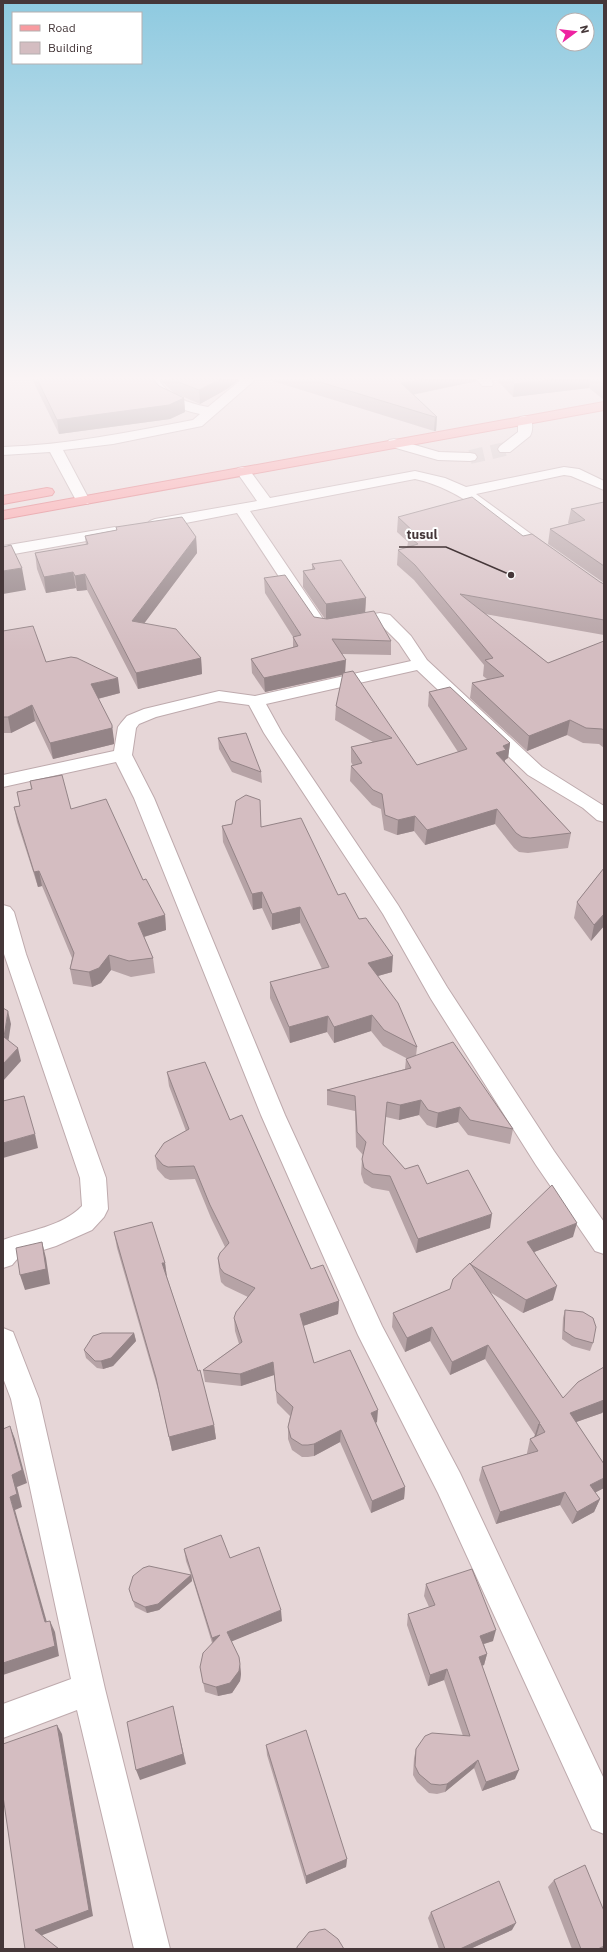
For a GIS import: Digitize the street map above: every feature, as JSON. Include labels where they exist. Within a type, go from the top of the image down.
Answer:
[{"type":"main road","points":[[3,515],[248,470]]},
{"type":"main road","points":[[3,500],[90,484]]},
{"type":"street","points":[[66,470],[74,487],[83,500]]},
{"type":"street","points":[[243,471],[266,503]]},
{"type":"street","points":[[464,492],[564,471],[574,472],[604,486]]},
{"type":"street","points":[[3,551],[415,475],[433,478],[453,485],[559,561]]},
{"type":"street","points":[[241,508],[320,626],[327,627],[380,618],[384,619],[405,640],[421,664],[535,771],[590,804],[604,816]]},
{"type":"street","points":[[421,664],[333,685],[255,701],[239,697],[219,696],[157,711],[133,720],[127,727],[123,755],[126,764],[144,798],[273,1115],[372,1335],[449,1483],[604,1817]]},
{"type":"street","points":[[255,701],[273,733],[391,910],[439,993],[546,1158],[604,1243]]},
{"type":"street","points":[[3,781],[123,755]]},
{"type":"street","points":[[3,912],[15,954],[93,1178],[95,1209],[83,1222],[47,1238],[9,1249],[3,1257]]},
{"type":"street","points":[[3,1341],[26,1399],[89,1689],[152,1949]]},
{"type":"street","points":[[3,1721],[89,1689]]},
{"type":"shaded area","points":[[3,470],[604,470],[604,1949],[3,1949]]},
{"type":"building","points":[[472,497],[523,536],[532,534],[604,584],[604,620],[460,594],[548,663],[604,641],[604,730],[586,728],[570,720],[529,736],[472,683],[504,676],[485,660],[493,658],[415,565],[398,550],[418,544],[408,536],[416,534],[398,517]]},
{"type":"building","points":[[604,502],[604,566],[550,529],[585,520],[571,509]]},
{"type":"building","points":[[182,517],[196,537],[132,621],[176,629],[201,658],[136,673],[85,574],[75,576],[73,572],[44,577],[35,553],[88,544],[85,536],[117,530],[116,527]]},
{"type":"building","points":[[11,545],[22,568],[3,571],[3,547]]},
{"type":"building","points":[[341,560],[366,598],[326,604],[303,571],[315,569],[312,564]]},
{"type":"building","points":[[285,575],[314,617],[327,619],[374,611],[391,641],[332,639],[346,660],[264,678],[251,659],[298,646],[293,637],[301,635],[264,578]]},
{"type":"building","points":[[33,626],[46,662],[71,657],[77,658],[118,678],[91,684],[112,725],[112,728],[50,743],[32,705],[8,717],[3,717],[3,631]]},
{"type":"building","points":[[353,671],[417,765],[467,749],[429,692],[450,687],[510,743],[503,746],[506,750],[496,753],[571,833],[530,838],[522,837],[516,833],[497,809],[427,830],[415,816],[398,820],[385,815],[382,794],[373,790],[351,766],[362,763],[351,747],[392,738],[336,706],[343,673]]},
{"type":"building","points":[[246,733],[261,772],[231,761],[218,738]]},
{"type":"building","points":[[62,775],[71,809],[106,799],[143,880],[146,879],[165,915],[138,923],[153,958],[129,961],[109,955],[99,968],[89,972],[70,969],[74,953],[39,871],[34,872],[14,807],[20,806],[17,792],[32,789],[30,781]]},
{"type":"building","points":[[246,795],[260,800],[261,827],[301,818],[338,895],[345,893],[359,919],[366,918],[393,956],[368,963],[398,1003],[417,1047],[384,1030],[372,1015],[334,1027],[328,1016],[289,1027],[270,982],[329,967],[300,907],[272,914],[262,892],[252,894],[222,826],[232,824],[236,801]]},
{"type":"building","points":[[604,868],[604,914],[594,925],[577,902]]},
{"type":"building","points":[[3,1008],[8,1011],[4,1037],[18,1048],[3,1064]]},
{"type":"building","points":[[453,1042],[513,1129],[470,1120],[460,1107],[438,1113],[428,1110],[421,1100],[400,1105],[387,1102],[383,1144],[405,1169],[418,1165],[427,1184],[468,1170],[492,1214],[418,1239],[390,1176],[373,1174],[364,1168],[362,1159],[366,1142],[357,1132],[355,1096],[327,1090],[411,1068],[406,1059]]},
{"type":"building","points":[[205,1062],[230,1120],[242,1115],[311,1269],[323,1265],[339,1301],[300,1314],[314,1363],[350,1350],[378,1410],[371,1413],[405,1487],[372,1501],[341,1430],[314,1444],[308,1445],[302,1445],[291,1438],[288,1427],[293,1407],[276,1391],[273,1362],[240,1374],[203,1370],[242,1342],[234,1318],[236,1312],[255,1288],[224,1273],[220,1268],[218,1258],[220,1253],[229,1243],[210,1205],[194,1166],[168,1167],[163,1165],[155,1156],[164,1143],[189,1129],[167,1072]]},
{"type":"building","points":[[24,1096],[35,1134],[3,1143],[3,1101]]},
{"type":"building","points":[[552,1185],[577,1223],[527,1242],[557,1286],[526,1300],[470,1264]]},
{"type":"building","points":[[152,1222],[165,1263],[162,1263],[198,1371],[200,1370],[214,1425],[169,1437],[156,1378],[114,1232]]},
{"type":"building","points":[[42,1242],[46,1269],[20,1275],[16,1248]]},
{"type":"building","points":[[470,1263],[563,1398],[578,1382],[604,1367],[604,1400],[570,1413],[604,1464],[604,1478],[590,1485],[600,1499],[577,1512],[565,1492],[500,1512],[482,1467],[538,1451],[530,1439],[545,1432],[540,1424],[538,1425],[540,1423],[488,1345],[452,1362],[432,1327],[407,1338],[393,1313],[450,1289],[453,1279]]},
{"type":"building","points":[[565,1310],[583,1312],[593,1318],[596,1327],[593,1343],[575,1338],[564,1331]]},
{"type":"building","points":[[102,1333],[134,1333],[111,1358],[95,1361],[84,1350],[93,1336]]},
{"type":"building","points":[[10,1426],[22,1470],[12,1475],[17,1494],[10,1497],[45,1622],[50,1621],[55,1646],[3,1663],[3,1429]]},
{"type":"building","points":[[221,1535],[230,1558],[259,1547],[281,1610],[227,1632],[239,1657],[239,1671],[230,1683],[216,1687],[203,1683],[200,1667],[203,1653],[220,1635],[212,1638],[184,1549]]},
{"type":"building","points":[[149,1566],[191,1575],[158,1604],[145,1607],[133,1601],[129,1589],[133,1576],[143,1568]]},
{"type":"building","points":[[472,1569],[496,1630],[480,1636],[487,1654],[479,1657],[519,1770],[486,1782],[478,1760],[447,1784],[431,1784],[419,1774],[415,1766],[416,1749],[425,1736],[432,1733],[470,1736],[447,1669],[430,1675],[408,1614],[435,1605],[426,1584]]},
{"type":"building","points":[[173,1706],[183,1754],[136,1770],[127,1722]]},
{"type":"building","points":[[57,1725],[89,1910],[35,1930],[59,1949],[25,1949],[3,1796],[3,1744]]},
{"type":"building","points":[[306,1730],[347,1859],[306,1876],[266,1745]]},
{"type":"building","points":[[585,1865],[604,1911],[604,1946],[598,1949],[581,1949],[554,1880]]},
{"type":"building","points":[[499,1881],[516,1923],[460,1949],[445,1949],[431,1912]]},
{"type":"building","points":[[325,1929],[338,1939],[344,1949],[297,1949],[309,1932]]},
{"type":"place","name":"tusul","points":[[511,575]]}]
